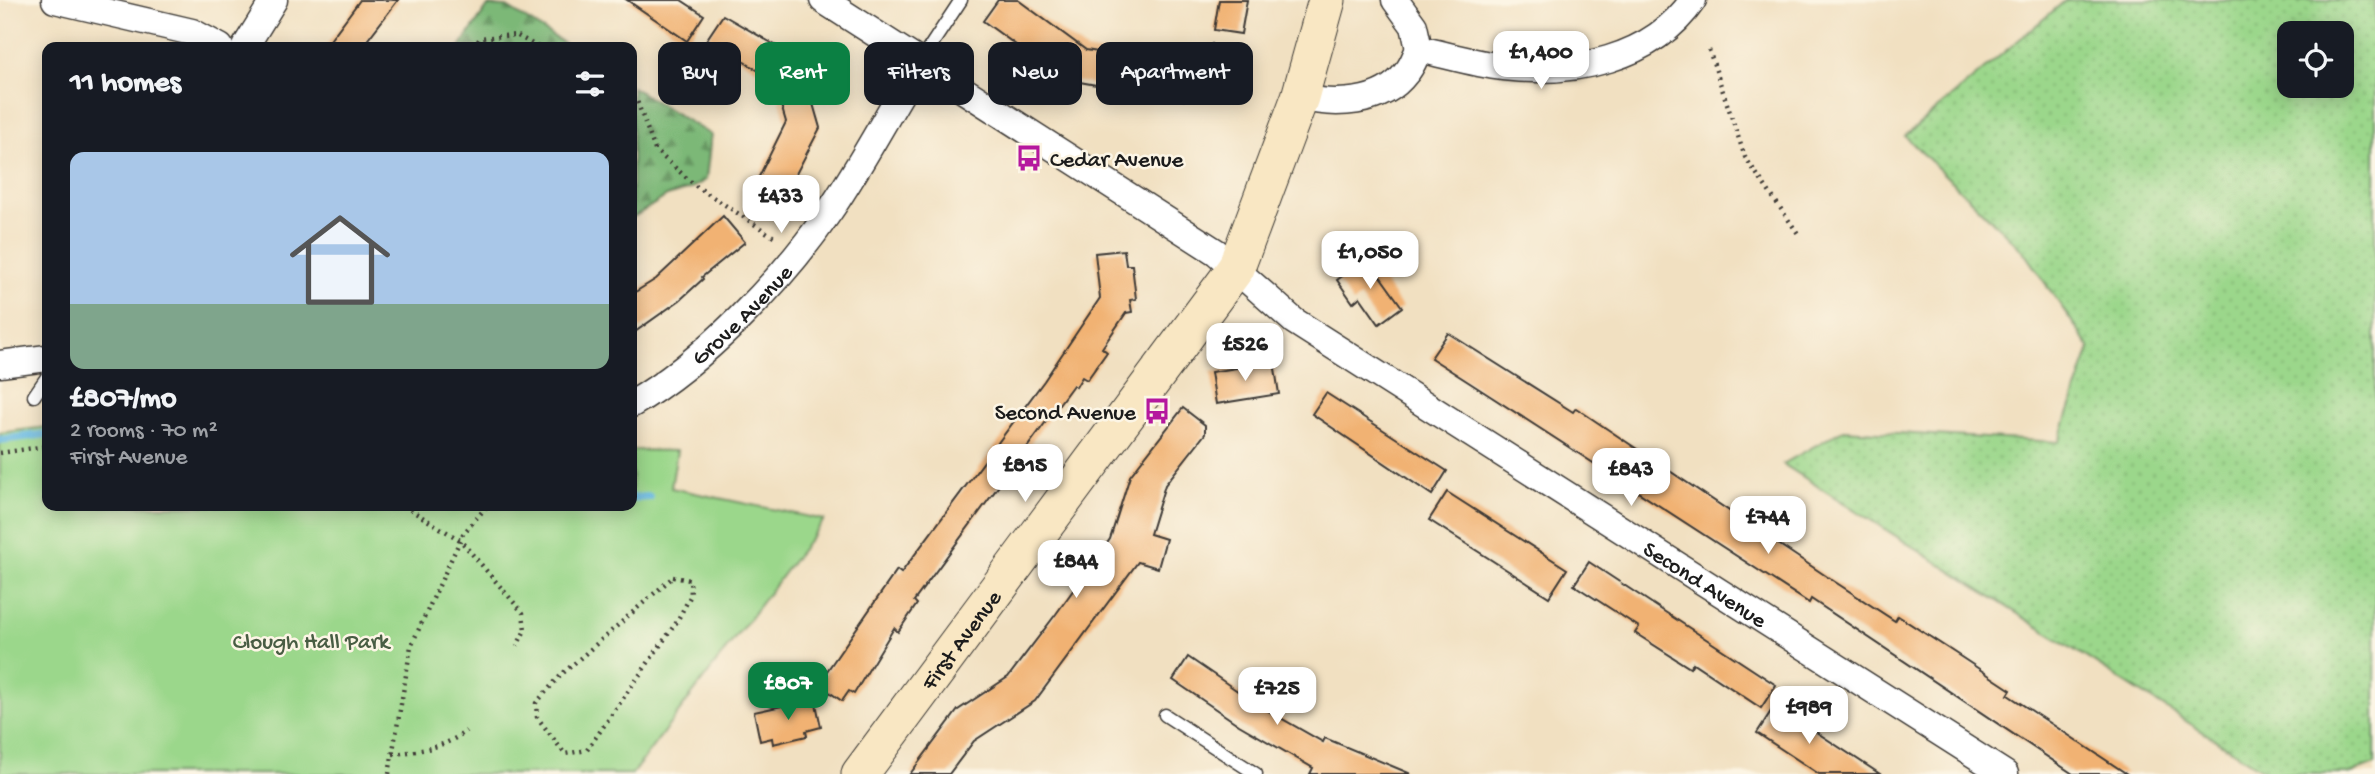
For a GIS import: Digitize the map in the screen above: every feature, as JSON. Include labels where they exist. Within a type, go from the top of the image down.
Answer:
[{"type":"main road","points":[[1236,268],[1300,97],[1326,0]]},
{"type":"main road","name":"First Avenue","points":[[860,774],[1236,268]]},
{"type":"street","points":[[55,0],[192,32],[211,42]]},
{"type":"street","points":[[248,42],[274,0]]},
{"type":"street","name":"Second Avenue","points":[[824,0],[889,42]]},
{"type":"street","points":[[1300,97],[1346,104],[1387,89],[1406,74],[1419,49],[1414,26],[1395,0]]},
{"type":"street","points":[[1419,49],[1504,67],[1560,68],[1609,61],[1645,44],[1684,13],[1693,0]]},
{"type":"street","name":"Second Avenue","points":[[974,97],[1216,252],[1294,321],[2005,774]]},
{"type":"street","name":"Grove Avenue","points":[[637,401],[666,384],[746,310],[798,253],[829,212],[894,105]]},
{"type":"street","points":[[0,364],[42,359]]},
{"type":"lane","points":[[933,42],[961,0]]},
{"type":"lane","points":[[34,396],[42,384]]},
{"type":"lane","points":[[1165,715],[1256,774]]},
{"type":"path","points":[[477,42],[480,38],[516,35],[529,42]]},
{"type":"path","points":[[1709,50],[1745,157],[1799,235]]},
{"type":"path","points":[[637,101],[655,150],[696,186],[798,253]]},
{"type":"path","points":[[0,453],[42,447]]},
{"type":"path","points":[[412,511],[460,540],[523,613],[525,630],[517,646]]},
{"type":"path","points":[[389,774],[411,646],[460,540],[483,511]]},
{"type":"path","points":[[673,577],[690,580],[691,595],[676,623],[587,750],[565,754],[537,718],[536,703],[562,674],[673,577]]},
{"type":"path","points":[[393,754],[422,751],[451,743],[466,731]]},
{"type":"green space","points":[[2066,0],[2375,0],[2375,764],[2349,774],[2269,774],[1783,464],[1843,430],[2059,442],[2090,348],[2023,251],[1905,136]]},
{"type":"green space","points":[[488,6],[507,7],[562,42],[463,42]]},
{"type":"green space","points":[[637,90],[711,135],[706,180],[690,189],[667,196],[637,215]]},
{"type":"green space","name":"Clough Hall Park","points":[[42,428],[42,511],[637,511],[637,450],[677,451],[671,488],[824,520],[632,774],[0,774],[0,433]]},
{"type":"building","points":[[360,0],[398,0],[366,42],[329,42]]},
{"type":"building","points":[[627,0],[681,0],[704,15],[687,41]]},
{"type":"building","points":[[998,0],[1018,0],[1075,42],[1012,42],[983,21]]},
{"type":"building","points":[[1219,0],[1247,0],[1241,34],[1214,30]]},
{"type":"building","points":[[723,15],[770,42],[755,42],[755,69],[741,60],[741,42],[712,42],[707,39]]},
{"type":"building","points":[[1082,47],[1096,52],[1096,85],[1082,82]]},
{"type":"building","points":[[781,105],[813,105],[820,128],[773,218],[745,205],[786,122]]},
{"type":"building","points":[[723,216],[745,242],[702,277],[703,279],[680,300],[637,330],[637,291],[656,279]]},
{"type":"building","points":[[1124,250],[1126,265],[1132,265],[1136,299],[1130,300],[1132,312],[1126,313],[1102,348],[1107,352],[1087,380],[1082,377],[1076,387],[1073,385],[914,601],[917,604],[898,632],[894,628],[854,694],[849,691],[842,701],[818,684],[897,570],[901,573],[1044,381],[1100,298],[1095,253]]},
{"type":"building","points":[[1367,258],[1402,307],[1379,324],[1360,297],[1353,303],[1337,280]]},
{"type":"building","points":[[1448,333],[1573,412],[1576,408],[1895,621],[1898,616],[2011,690],[2008,695],[2127,774],[2073,774],[1811,599],[1809,603],[1431,358]]},
{"type":"building","points":[[1274,362],[1279,394],[1216,404],[1211,372]]},
{"type":"building","points":[[1326,393],[1447,471],[1432,495],[1312,414]]},
{"type":"building","points":[[1183,408],[1205,425],[1205,434],[1165,485],[1150,534],[1166,539],[1158,568],[1138,562],[1035,701],[974,741],[949,774],[910,774],[958,710],[1008,677],[1056,614],[1110,539],[1130,476]]},
{"type":"building","points":[[1447,492],[1567,569],[1549,597],[1429,520]]},
{"type":"building","points":[[1589,562],[1776,685],[1761,708],[1693,663],[1690,668],[1635,633],[1639,627],[1574,585]]},
{"type":"building","points":[[1188,657],[1258,705],[1323,742],[1325,738],[1411,774],[1310,774],[1313,768],[1239,725],[1173,680]]},
{"type":"building","points":[[815,699],[821,727],[806,731],[807,736],[773,744],[772,738],[760,741],[754,712]]},
{"type":"building","points":[[1775,705],[1880,774],[1819,774],[1757,733]]},
{"type":"waterway","points":[[0,440],[42,435]]},
{"type":"waterway","points":[[637,498],[649,497]]},
{"type":"place","name":"Cedar Avenue","points":[[1029,158]]},
{"type":"place","name":"Second Avenue","points":[[1157,411]]}]
